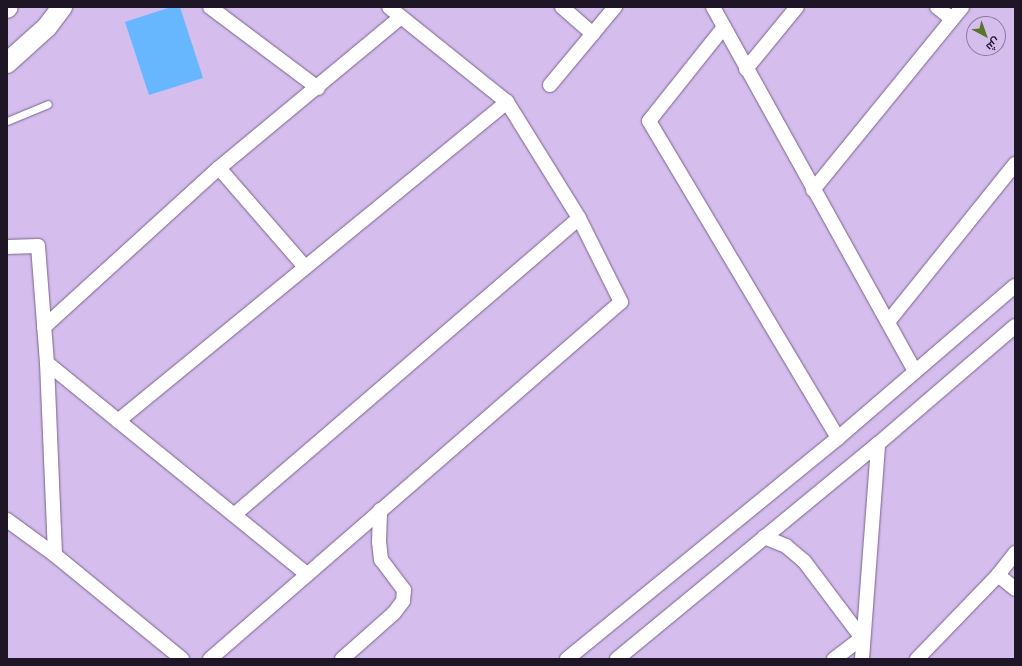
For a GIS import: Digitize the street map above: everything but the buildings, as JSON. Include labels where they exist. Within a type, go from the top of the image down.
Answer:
[{"type":"street","points":[[7,63],[47,27],[62,7]]},
{"type":"street","points":[[210,7],[318,88]]},
{"type":"street","points":[[210,659],[621,302],[579,218],[507,102],[388,7]]},
{"type":"street","points":[[562,7],[593,34]]},
{"type":"street","points":[[550,85],[615,7]]},
{"type":"street","points":[[713,7],[813,190],[915,371]]},
{"type":"street","points":[[746,69],[797,7]]},
{"type":"street","points":[[937,7],[952,19]]},
{"type":"street","points":[[813,190],[962,7]]},
{"type":"street","points":[[44,327],[219,168],[318,88],[401,17]]},
{"type":"street","points":[[724,27],[649,121],[838,438]]},
{"type":"street","points":[[118,421],[507,102]]},
{"type":"street","points":[[888,322],[1015,164]]},
{"type":"street","points":[[219,168],[305,267]]},
{"type":"street","points":[[234,515],[579,218]]},
{"type":"street","points":[[7,247],[38,246],[47,363],[55,555]]},
{"type":"street","points":[[567,659],[838,438],[1015,286]]},
{"type":"street","points":[[617,659],[878,444],[1015,326]]},
{"type":"street","points":[[47,363],[307,574]]},
{"type":"street","points":[[862,659],[862,638],[878,444]]},
{"type":"street","points":[[342,659],[394,613],[403,601],[404,590],[381,560],[379,542],[380,510]]},
{"type":"street","points":[[7,520],[55,555],[182,659]]},
{"type":"street","points":[[764,537],[786,546],[804,561],[862,638]]},
{"type":"street","points":[[917,659],[998,575],[1015,553]]},
{"type":"street","points":[[998,575],[1015,589]]},
{"type":"street","points":[[834,659],[862,638]]},
{"type":"lane","points":[[7,122],[48,104]]}]
